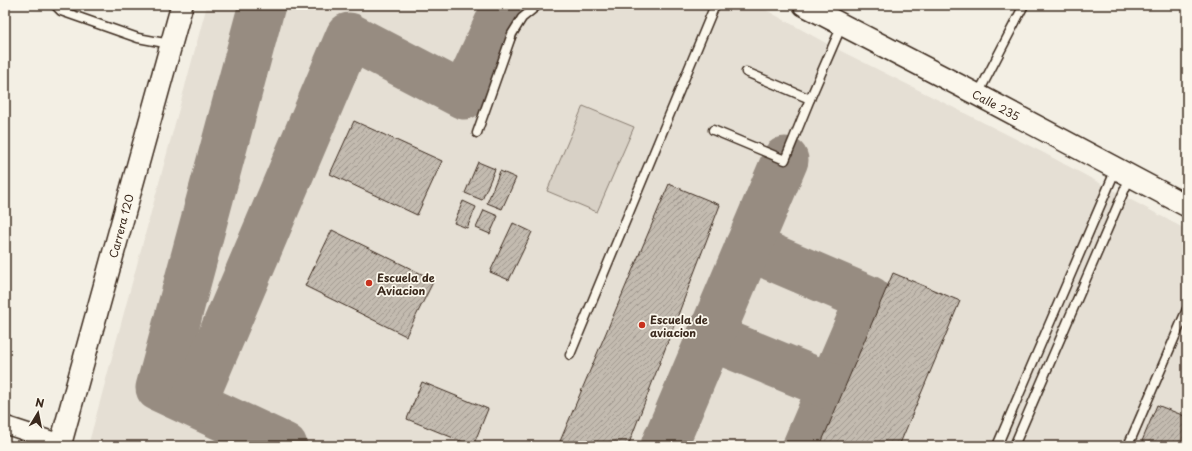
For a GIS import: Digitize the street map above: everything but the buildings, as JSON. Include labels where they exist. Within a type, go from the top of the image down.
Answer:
[{"type":"street","name":"Carrera 120","points":[[60,444],[182,5]]},
{"type":"street","name":"Calle 235","points":[[804,5],[1187,206]]},
{"type":"street","points":[[5,425],[60,444]]},
{"type":"lane","points":[[55,5],[60,11],[138,38],[171,44]]},
{"type":"lane","points":[[477,133],[512,34],[522,18],[538,5]]},
{"type":"lane","points":[[570,355],[715,5]]},
{"type":"lane","points":[[978,95],[1024,5]]},
{"type":"lane","points":[[712,130],[785,160],[842,25]]},
{"type":"lane","points":[[746,72],[810,99]]},
{"type":"lane","points":[[997,446],[1123,173]]},
{"type":"lane","points":[[1014,446],[1123,173]]},
{"type":"lane","points":[[1128,446],[1187,309]]},
{"type":"shaded area","points":[[207,5],[757,5],[833,47],[1042,152],[1187,230],[1187,446],[88,446]]},
{"type":"shaded area","points":[[583,106],[634,127],[597,212],[547,191]]},
{"type":"taxiway","points":[[262,5],[159,388],[284,446]]},
{"type":"taxiway","points":[[193,403],[349,36],[464,96],[506,5]]},
{"type":"taxiway","points":[[664,446],[785,160]]},
{"type":"taxiway","points":[[748,247],[869,299],[806,446]]},
{"type":"taxiway","points":[[710,337],[832,387]]},
{"type":"place","name":"Escuela de Aviacion","points":[[369,283]]},
{"type":"place","name":"Escuela de aviacion","points":[[642,325]]}]
